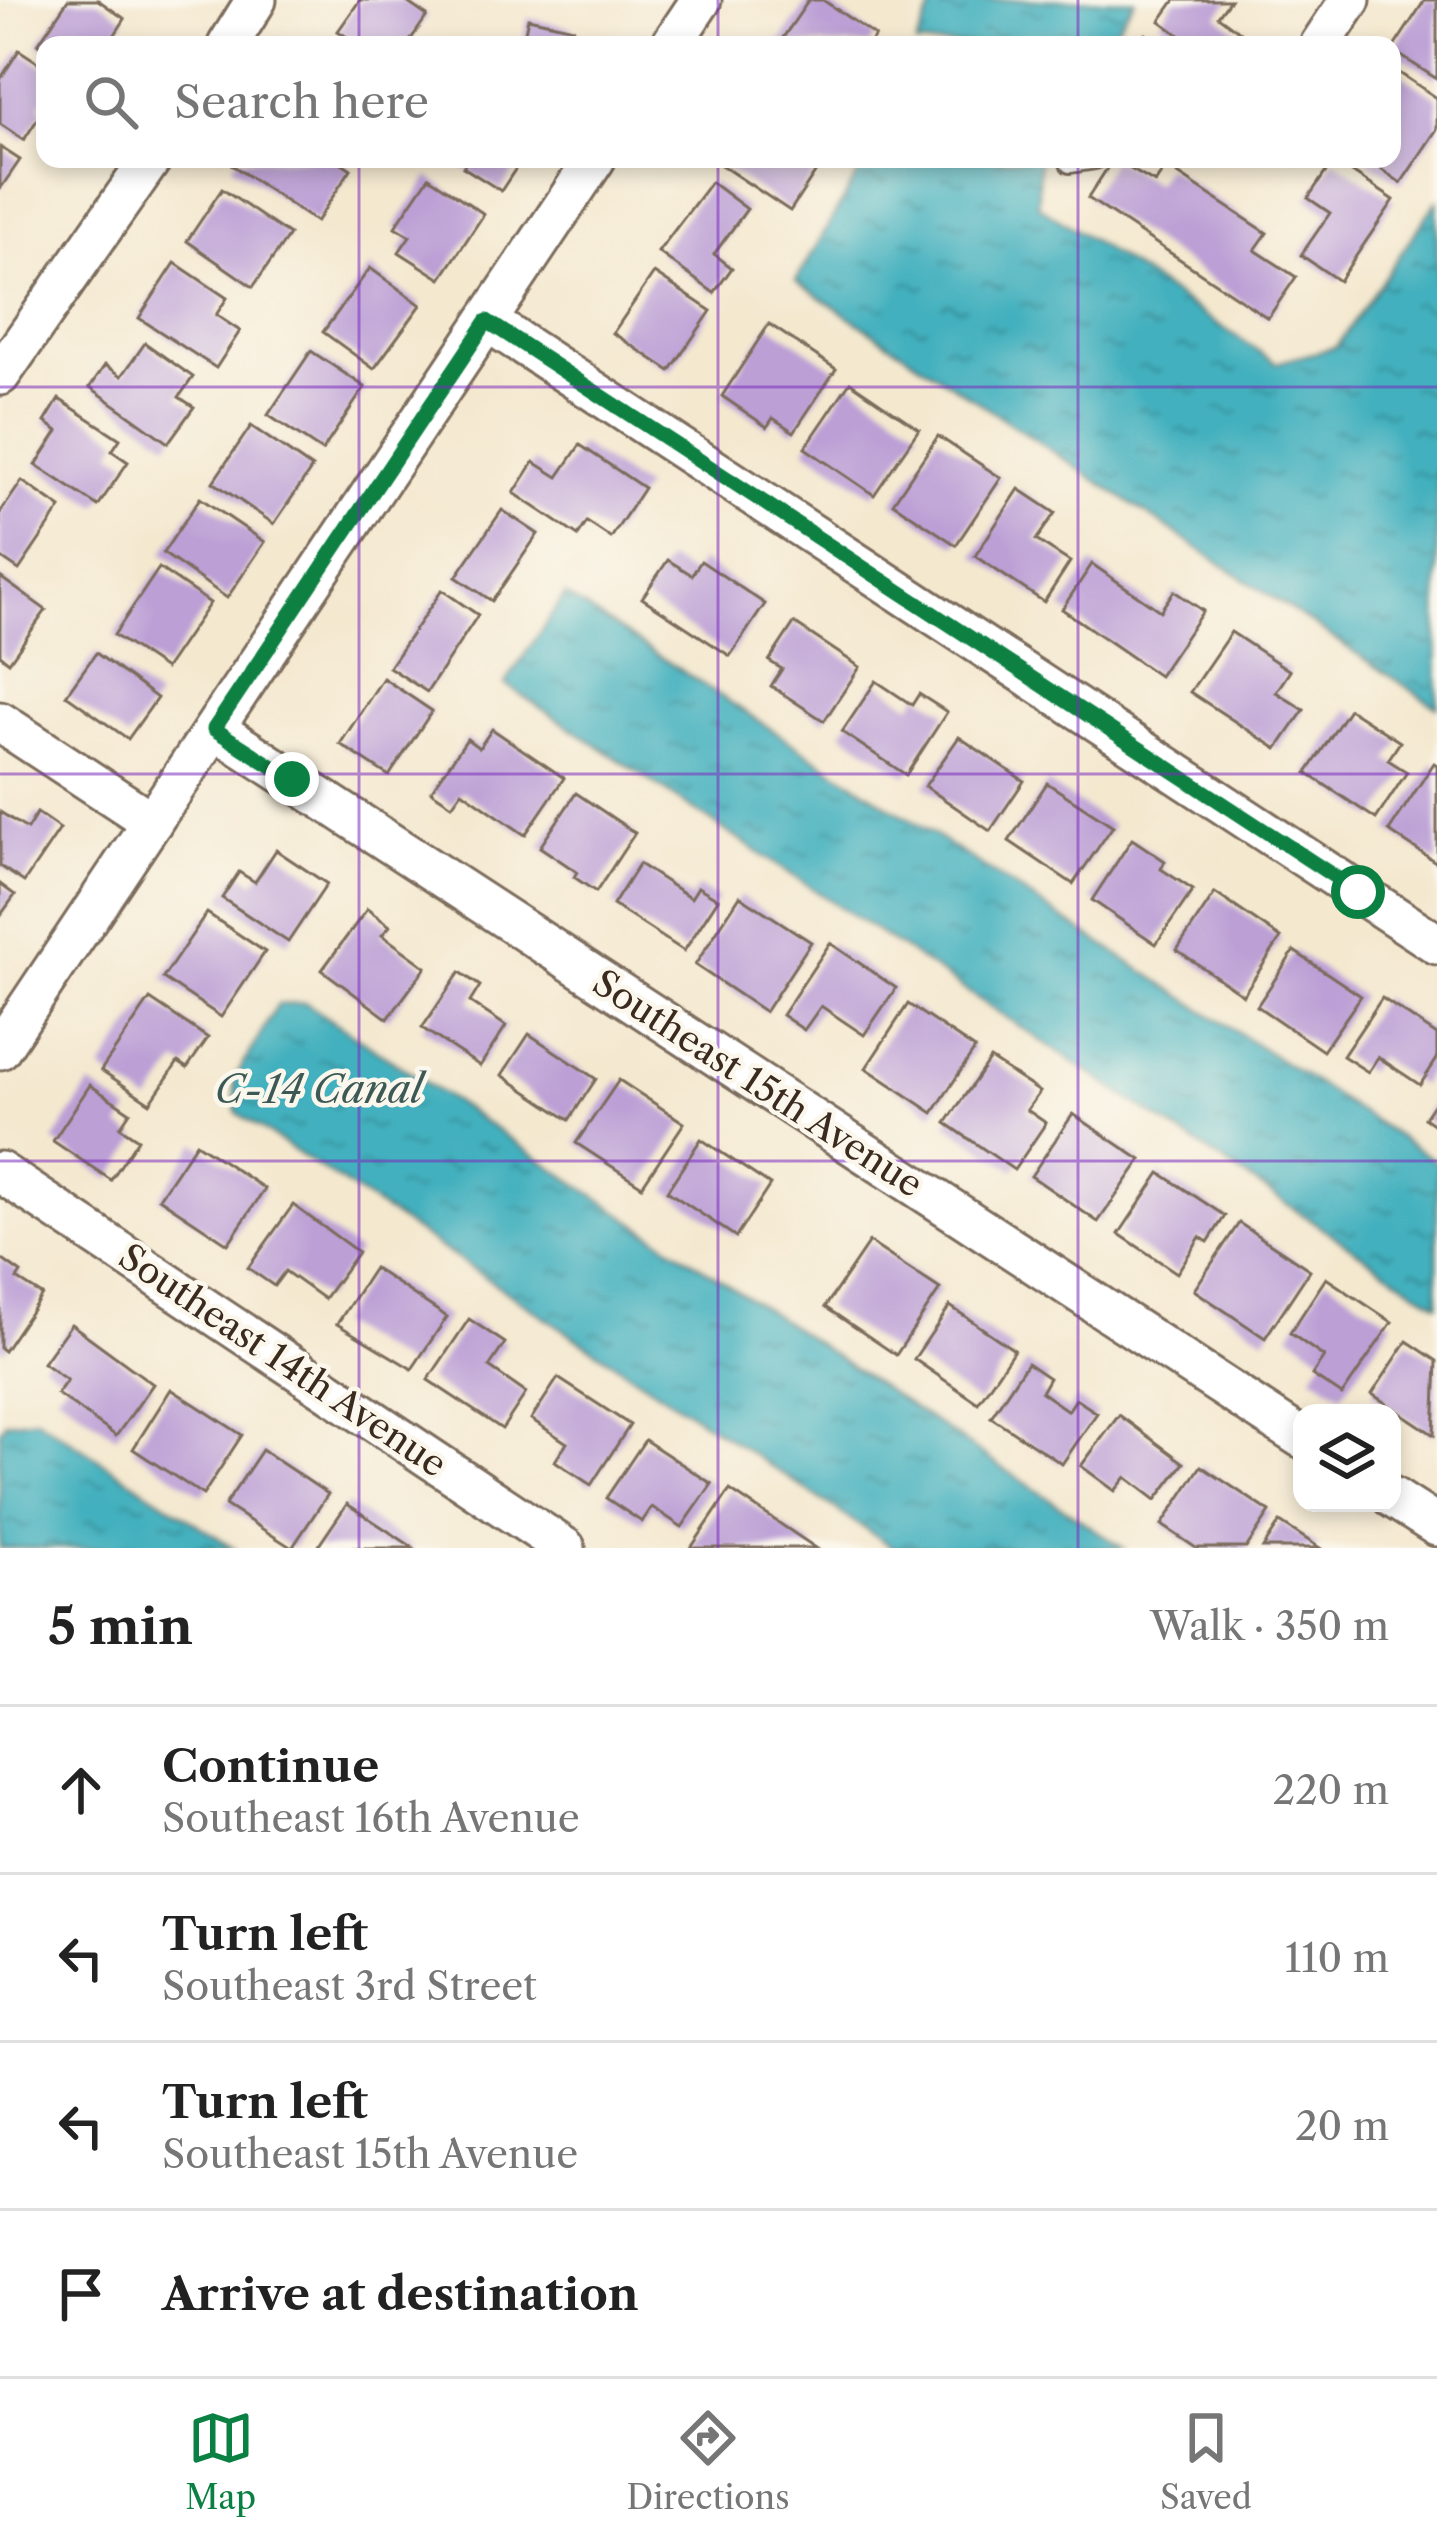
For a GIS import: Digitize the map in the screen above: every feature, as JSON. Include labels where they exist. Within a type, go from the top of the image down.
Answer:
[{"type":"street","points":[[234,36],[256,0]]},
{"type":"street","points":[[1326,36],[1350,0]]},
{"type":"street","points":[[0,376],[145,168]]},
{"type":"street","points":[[0,1049],[589,168]]},
{"type":"street","points":[[487,321],[1437,944]]},
{"type":"street","points":[[0,722],[152,822]]},
{"type":"street","name":"Southeast 15th Avenue","points":[[214,729],[1293,1432]]},
{"type":"street","name":"Southeast 14th Avenue","points":[[0,1172],[565,1548]]},
{"type":"street","points":[[1401,1503],[1437,1526]]},
{"type":"water","points":[[935,0],[1135,0],[1111,36],[920,36]]},
{"type":"water","points":[[862,168],[1039,168],[1038,205],[1276,363],[1336,347],[1437,201],[1437,707],[796,281]]},
{"type":"water","points":[[565,595],[1437,1162],[1437,1304],[505,684]]},
{"type":"water","name":"C-14 Canal","points":[[306,1003],[1123,1548],[894,1548],[237,1113],[234,1080],[278,1004]]},
{"type":"water","points":[[36,1418],[234,1548],[0,1548],[0,1430],[6,1422]]},
{"type":"building","points":[[68,0],[98,0],[125,19],[114,36],[43,36]]},
{"type":"building","points":[[360,0],[404,0],[427,16],[413,36],[346,36],[338,31]]},
{"type":"building","points":[[809,0],[823,0],[875,36],[784,36]]},
{"type":"building","points":[[1175,0],[1230,0],[1218,16],[1240,32],[1237,36],[1181,36],[1160,21]]},
{"type":"building","points":[[1425,0],[1437,0],[1437,79],[1401,56],[1401,36]]},
{"type":"building","points":[[528,18],[573,28],[571,36],[524,36]]},
{"type":"building","points":[[19,50],[36,61],[36,121],[24,140],[0,124],[0,80]]},
{"type":"building","points":[[1401,74],[1437,98],[1437,129],[1401,183],[1379,168],[1401,168]]},
{"type":"building","points":[[0,147],[20,160],[0,189]]},
{"type":"building","points":[[236,168],[351,169],[316,222]]},
{"type":"building","points":[[465,168],[516,168],[501,191]]},
{"type":"building","points":[[726,168],[818,168],[790,211]]},
{"type":"building","points":[[1107,168],[1129,168],[1155,183],[1169,168],[1267,233],[1255,250],[1296,277],[1268,318],[1088,198]]},
{"type":"building","points":[[1329,168],[1346,168],[1394,200],[1339,281],[1301,255],[1330,213],[1308,198]]},
{"type":"building","points":[[429,177],[484,214],[441,279],[399,252],[410,236],[395,227]]},
{"type":"building","points":[[711,182],[747,209],[714,254],[732,268],[714,293],[658,252]]},
{"type":"building","points":[[222,189],[289,235],[253,287],[187,241]]},
{"type":"building","points":[[175,263],[227,298],[216,315],[240,331],[216,368],[139,318]]},
{"type":"building","points":[[370,268],[421,305],[374,369],[323,332]]},
{"type":"building","points":[[654,273],[711,311],[670,371],[613,333]]},
{"type":"building","points":[[769,324],[836,369],[794,432],[773,418],[767,427],[722,396]]},
{"type":"building","points":[[145,343],[193,377],[179,397],[194,407],[168,443],[90,387],[105,365],[122,376]]},
{"type":"building","points":[[311,351],[365,387],[322,451],[268,415]]},
{"type":"building","points":[[850,382],[919,429],[874,495],[805,448]]},
{"type":"building","points":[[59,399],[120,439],[112,451],[128,462],[98,506],[36,465],[58,431],[45,422]]},
{"type":"building","points":[[251,426],[312,468],[274,524],[213,482]]},
{"type":"building","points":[[938,436],[1001,478],[956,545],[893,503]]},
{"type":"building","points":[[580,445],[644,488],[611,538],[587,522],[578,536],[514,493],[534,462],[558,477]]},
{"type":"building","points":[[22,481],[61,508],[19,570],[0,557],[0,513]]},
{"type":"building","points":[[1019,489],[1055,513],[1036,540],[1070,562],[1044,602],[975,556]]},
{"type":"building","points":[[200,498],[265,542],[227,598],[163,553]]},
{"type":"building","points":[[502,510],[538,534],[492,601],[456,577]]},
{"type":"building","points":[[668,560],[692,575],[701,561],[765,604],[730,656],[642,598]]},
{"type":"building","points":[[1092,564],[1160,611],[1174,591],[1203,611],[1159,676],[1062,609]]},
{"type":"building","points":[[159,568],[210,603],[165,669],[114,635]]},
{"type":"building","points":[[0,577],[46,610],[9,662],[0,655]]},
{"type":"building","points":[[442,590],[478,615],[427,692],[389,667]]},
{"type":"building","points":[[794,623],[860,667],[824,721],[771,686],[782,669],[769,661]]},
{"type":"building","points":[[1231,632],[1290,671],[1276,692],[1304,710],[1277,749],[1190,692]]},
{"type":"building","points":[[96,653],[157,698],[128,739],[66,695]]},
{"type":"building","points":[[383,678],[432,711],[389,776],[340,744]]},
{"type":"building","points":[[876,681],[912,705],[919,694],[947,712],[906,775],[842,732]]},
{"type":"building","points":[[1349,709],[1400,742],[1388,760],[1407,772],[1376,819],[1307,773]]},
{"type":"building","points":[[492,729],[564,778],[525,835],[462,791],[452,805],[431,791],[467,739],[479,748]]},
{"type":"building","points":[[959,737],[1024,781],[990,831],[925,786]]},
{"type":"building","points":[[1434,763],[1437,765],[1437,863],[1389,831]]},
{"type":"building","points":[[1047,783],[1113,826],[1073,884],[1009,841]]},
{"type":"building","points":[[576,793],[635,833],[596,892],[574,877],[577,872],[540,847]]},
{"type":"building","points":[[0,812],[27,829],[37,813],[60,829],[24,882],[0,866]]},
{"type":"building","points":[[1132,839],[1165,861],[1161,869],[1193,890],[1156,944],[1092,900]]},
{"type":"building","points":[[276,850],[327,884],[288,942],[222,898],[239,872],[255,882]]},
{"type":"building","points":[[639,864],[691,898],[698,887],[718,899],[684,951],[613,905]]},
{"type":"building","points":[[0,884],[15,895],[0,916]]},
{"type":"building","points":[[1215,893],[1281,938],[1243,995],[1177,950]]},
{"type":"building","points":[[740,896],[811,942],[765,1012],[695,965]]},
{"type":"building","points":[[367,909],[390,926],[382,935],[426,967],[388,1019],[322,970]]},
{"type":"building","points":[[207,913],[265,952],[221,1017],[163,978]]},
{"type":"building","points":[[830,943],[896,988],[864,1035],[821,1006],[804,1030],[782,1015]]},
{"type":"building","points":[[1294,951],[1361,996],[1323,1051],[1257,1006]]},
{"type":"building","points":[[460,972],[480,986],[470,1002],[506,1026],[480,1066],[422,1028]]},
{"type":"building","points":[[1382,998],[1437,1035],[1437,1059],[1420,1085],[1378,1057],[1368,1072],[1343,1056]]},
{"type":"building","points":[[150,999],[208,1038],[187,1068],[178,1062],[150,1103],[101,1070]]},
{"type":"building","points":[[908,1004],[975,1049],[933,1113],[866,1068]]},
{"type":"building","points":[[529,1034],[596,1079],[569,1120],[502,1075]]},
{"type":"building","points":[[990,1059],[1040,1092],[1027,1110],[1046,1123],[1014,1170],[946,1123]]},
{"type":"building","points":[[619,1080],[684,1123],[642,1186],[576,1143]]},
{"type":"building","points":[[90,1085],[130,1112],[120,1127],[138,1139],[111,1180],[53,1141]]},
{"type":"building","points":[[1437,1099],[1437,1127],[1424,1118]]},
{"type":"building","points":[[1073,1114],[1141,1160],[1098,1222],[1031,1176]]},
{"type":"building","points":[[701,1139],[770,1185],[736,1237],[667,1191]]},
{"type":"building","points":[[196,1143],[265,1189],[228,1244],[159,1198]]},
{"type":"building","points":[[1160,1173],[1225,1216],[1208,1242],[1200,1237],[1177,1273],[1119,1234]]},
{"type":"building","points":[[293,1205],[358,1252],[324,1299],[285,1271],[274,1286],[248,1268]]},
{"type":"building","points":[[1239,1223],[1310,1270],[1265,1338],[1194,1290]]},
{"type":"building","points":[[869,1242],[940,1289],[896,1355],[825,1307]]},
{"type":"building","points":[[0,1258],[21,1273],[17,1279],[42,1295],[4,1351],[0,1348]]},
{"type":"building","points":[[374,1268],[447,1317],[412,1369],[337,1324]]},
{"type":"building","points":[[1326,1278],[1392,1322],[1342,1395],[1312,1375],[1324,1357],[1290,1333]]},
{"type":"building","points":[[950,1306],[1014,1350],[978,1403],[914,1359]]},
{"type":"building","points":[[469,1319],[505,1343],[489,1367],[526,1393],[502,1429],[428,1380]]},
{"type":"building","points":[[71,1324],[153,1384],[116,1436],[57,1394],[67,1380],[43,1363]]},
{"type":"building","points":[[1407,1341],[1437,1361],[1434,1435],[1401,1413],[1401,1404],[1387,1404],[1372,1394]]},
{"type":"building","points":[[1027,1363],[1049,1378],[1041,1392],[1068,1411],[1076,1399],[1097,1413],[1062,1464],[991,1417]]},
{"type":"building","points":[[558,1378],[630,1425],[591,1485],[555,1461],[567,1443],[531,1419]]},
{"type":"building","points":[[171,1389],[242,1435],[203,1495],[133,1449]]},
{"type":"building","points":[[1119,1415],[1184,1463],[1156,1500],[1126,1477],[1115,1491],[1081,1466]]},
{"type":"building","points":[[645,1440],[712,1484],[682,1527],[652,1507],[642,1522],[606,1498]]},
{"type":"building","points":[[262,1450],[328,1494],[292,1548],[225,1505]]},
{"type":"building","points":[[1201,1466],[1270,1512],[1246,1548],[1196,1548],[1162,1525]]},
{"type":"building","points":[[730,1490],[816,1548],[691,1548]]},
{"type":"building","points":[[347,1504],[414,1548],[317,1548]]},
{"type":"building","points":[[1280,1522],[1320,1548],[1263,1548]]},
{"type":"route","points":[[292,779],[214,729],[487,321],[1358,892]]}]
